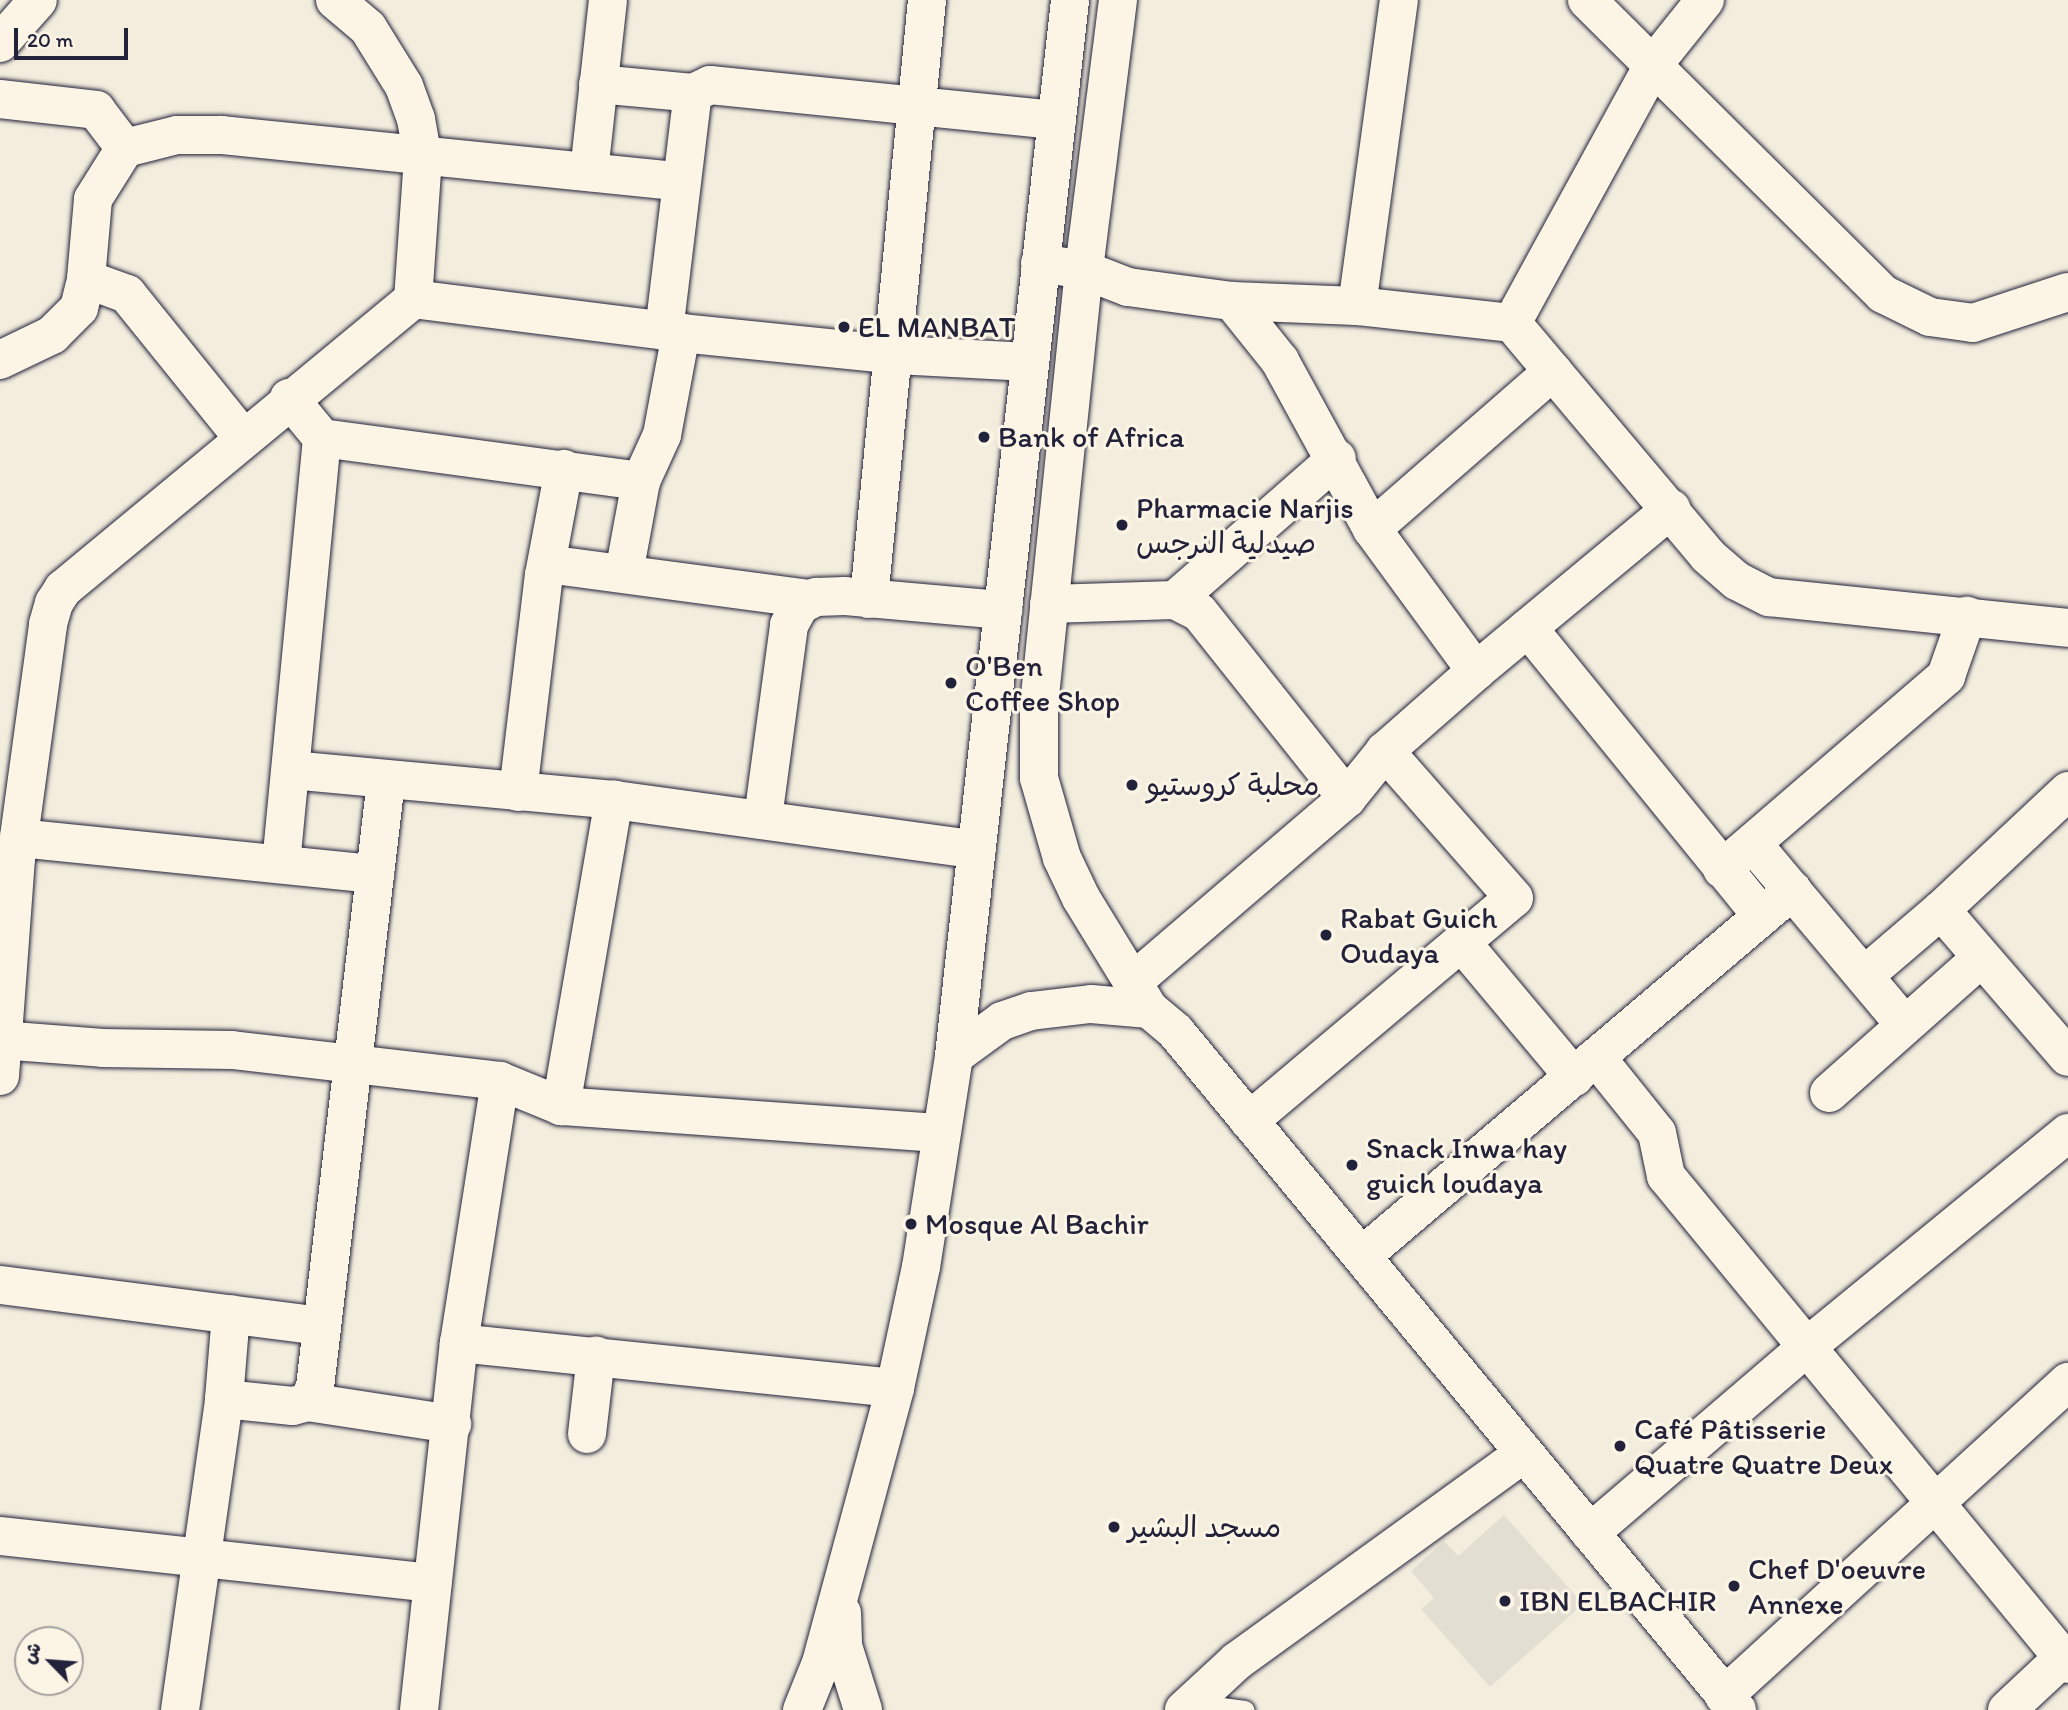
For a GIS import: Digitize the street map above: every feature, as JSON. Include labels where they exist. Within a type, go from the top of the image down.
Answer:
[{"type":"street","points":[[0,43],[38,0]]},
{"type":"street","points":[[335,0],[370,14],[404,86],[416,119],[423,157],[413,299]]},
{"type":"street","points":[[589,172],[608,0]]},
{"type":"street","points":[[869,599],[896,355],[915,108],[928,0]]},
{"type":"street","points":[[802,1710],[841,1590],[895,1388],[921,1267],[954,1056],[1070,0]]},
{"type":"street","points":[[1118,0],[1084,270],[1036,743],[1048,818],[1081,898],[1142,994],[1730,1703],[1938,1502],[2068,1382]]},
{"type":"street","points":[[1357,306],[1399,0]]},
{"type":"street","points":[[1587,0],[1883,295],[1930,317],[1973,323],[2068,292]]},
{"type":"street","points":[[1512,323],[1653,65],[1705,0]]},
{"type":"street","points":[[598,84],[694,93],[710,85],[915,108],[1057,120]]},
{"type":"street","points":[[624,573],[641,481],[662,435],[673,332],[681,182],[694,93]]},
{"type":"street","points":[[0,99],[96,110],[125,148]]},
{"type":"street","points":[[0,360],[52,335],[79,308],[86,279],[93,199],[125,148],[177,135],[222,135],[681,182]]},
{"type":"street","points":[[1040,263],[1084,270],[1128,287],[1232,301],[1357,306],[1512,323],[1708,556],[1737,581],[1769,597],[2068,628]]},
{"type":"street","points":[[86,279],[127,294],[243,438]]},
{"type":"street","points":[[940,1133],[561,1106],[500,1081],[232,1050],[103,1048],[1,1052],[12,851],[48,624],[54,604],[64,589],[289,398],[413,299],[673,332],[896,355],[1029,362]]},
{"type":"street","points":[[1232,301],[1280,361],[1337,458],[1372,529],[1476,671]]},
{"type":"street","points":[[1372,529],[1553,371]]},
{"type":"street","points":[[289,398],[322,438],[641,481]]},
{"type":"street","points":[[281,864],[322,438]]},
{"type":"street","points":[[1175,600],[1337,458]]},
{"type":"street","points":[[518,792],[547,564],[564,469]]},
{"type":"street","points":[[954,1056],[1002,1021],[1031,1011],[1091,1004],[1142,994],[1347,798],[1385,751],[1476,671],[1671,509]]},
{"type":"street","points":[[547,564],[810,599],[869,599],[1003,610]]},
{"type":"street","points":[[763,818],[789,625],[800,605],[810,599]]},
{"type":"street","points":[[1049,604],[1175,600],[1210,621],[1347,798]]},
{"type":"street","points":[[1722,869],[1946,676],[1967,616]]},
{"type":"street","points":[[1528,628],[1762,916]]},
{"type":"street","points":[[1249,1121],[1514,898],[1385,751]]},
{"type":"street","points":[[291,770],[386,781],[614,800],[763,818],[977,850]]},
{"type":"street","points":[[308,1402],[315,1387],[320,1326],[354,1064],[386,781]]},
{"type":"street","points":[[1865,975],[1941,910],[2068,791]]},
{"type":"street","points":[[561,1106],[614,800]]},
{"type":"street","points":[[1753,844],[1904,1024]]},
{"type":"street","points":[[12,851],[281,864],[375,874]]},
{"type":"street","points":[[1362,1256],[1793,890]]},
{"type":"street","points":[[1941,910],[2068,1057]]},
{"type":"street","points":[[1462,943],[1585,1067],[1657,1133],[1666,1176],[1809,1345],[2066,1658],[2007,1710]]},
{"type":"street","points":[[1829,1093],[1981,958]]},
{"type":"street","points":[[419,1710],[459,1343],[500,1081]]},
{"type":"street","points":[[1590,1533],[1809,1345],[2068,1133]]},
{"type":"street","points":[[0,1285],[320,1326]]},
{"type":"street","points":[[180,1710],[224,1399],[231,1314]]},
{"type":"street","points":[[459,1343],[895,1388]]},
{"type":"street","points":[[587,1434],[596,1356]]},
{"type":"street","points":[[224,1399],[293,1406],[308,1402],[452,1424]]},
{"type":"street","points":[[1186,1706],[1237,1661],[1524,1453]]},
{"type":"street","points":[[0,1535],[432,1583]]},
{"type":"street","points":[[841,1590],[843,1646],[863,1710]]},
{"type":"lane","points":[[1186,1706],[1245,1710]]},
{"type":"shaded area","name":"IBN ELBACHIR","points":[[1504,1515],[1583,1604],[1490,1687],[1421,1609],[1434,1598],[1411,1571],[1444,1541],[1458,1556]]},
{"type":"place","name":"EL MANBAT","points":[[844,327]]},
{"type":"place","name":"Bank of Africa","points":[[984,437]]},
{"type":"place","name":"Pharmacie Narjis صيدلية النرجس","points":[[1122,525]]},
{"type":"place","name":"O'Ben Coffee Shop","points":[[951,683]]},
{"type":"place","name":"محلبة كروستيو","points":[[1132,785]]},
{"type":"place","name":"Rabat Guich Oudaya","points":[[1326,935]]},
{"type":"place","name":"Snack Inwa hay guich loudaya","points":[[1352,1165]]},
{"type":"place","name":"Mosque Al Bachir","points":[[911,1224]]},
{"type":"place","name":"Café Pâtisserie Quatre Quatre Deux","points":[[1620,1446]]},
{"type":"place","name":"مسجد البشير","points":[[1114,1527]]},
{"type":"place","name":"Chef D'oeuvre Annexe","points":[[1734,1586]]},
{"type":"place","name":"IBN ELBACHIR","points":[[1505,1601]]}]
